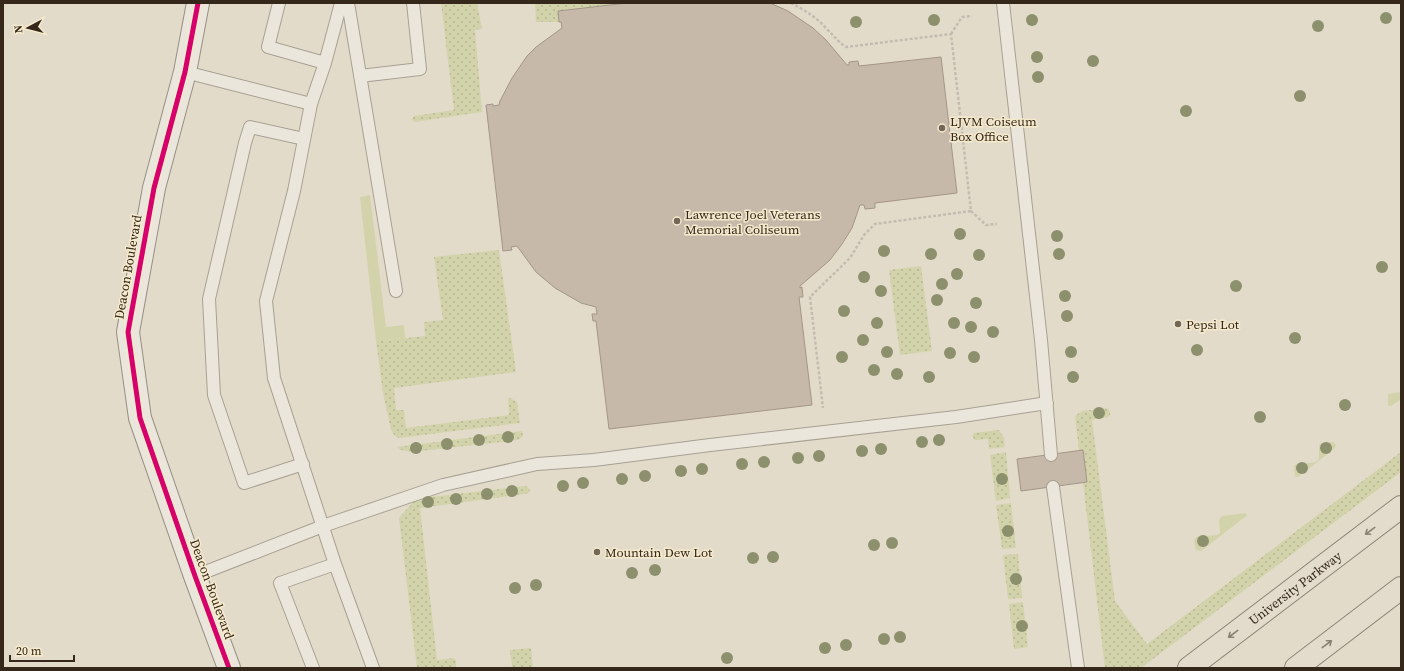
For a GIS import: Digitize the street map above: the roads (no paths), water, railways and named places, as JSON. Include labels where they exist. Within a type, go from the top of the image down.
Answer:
[{"type":"main road","name":"University Parkway","points":[[1189,668],[1401,507]]},
{"type":"main road","points":[[1296,668],[1401,588]]},
{"type":"street","name":"Deacon Boulevard","points":[[198,3],[185,72],[154,188],[128,332],[140,418],[229,668]]},
{"type":"lane","points":[[279,3],[268,47],[325,63]]},
{"type":"lane","points":[[341,3],[325,63],[311,104],[294,190],[266,300],[274,378],[335,564],[373,668]]},
{"type":"lane","points":[[348,3],[396,291]]},
{"type":"lane","points":[[360,76],[420,69],[413,3]]},
{"type":"lane","points":[[1003,3],[1041,340],[1051,455]]},
{"type":"lane","points":[[185,72],[311,104]]},
{"type":"lane","points":[[303,464],[244,483],[214,395],[209,300],[250,127],[304,139]]},
{"type":"lane","points":[[195,576],[323,526],[443,485],[537,464],[594,460],[718,444],[956,417],[1047,403]]},
{"type":"lane","points":[[1054,487],[1078,668]]},
{"type":"lane","points":[[313,668],[280,583],[335,564]]},
{"type":"place","name":"LJVM Coiseum Box Office","points":[[942,128]]},
{"type":"place","name":"Lawrence Joel Veterans Memorial Coliseum","points":[[677,221]]},
{"type":"place","name":"Pepsi Lot","points":[[1178,324]]},
{"type":"place","name":"Mountain Dew Lot","points":[[597,552]]}]
